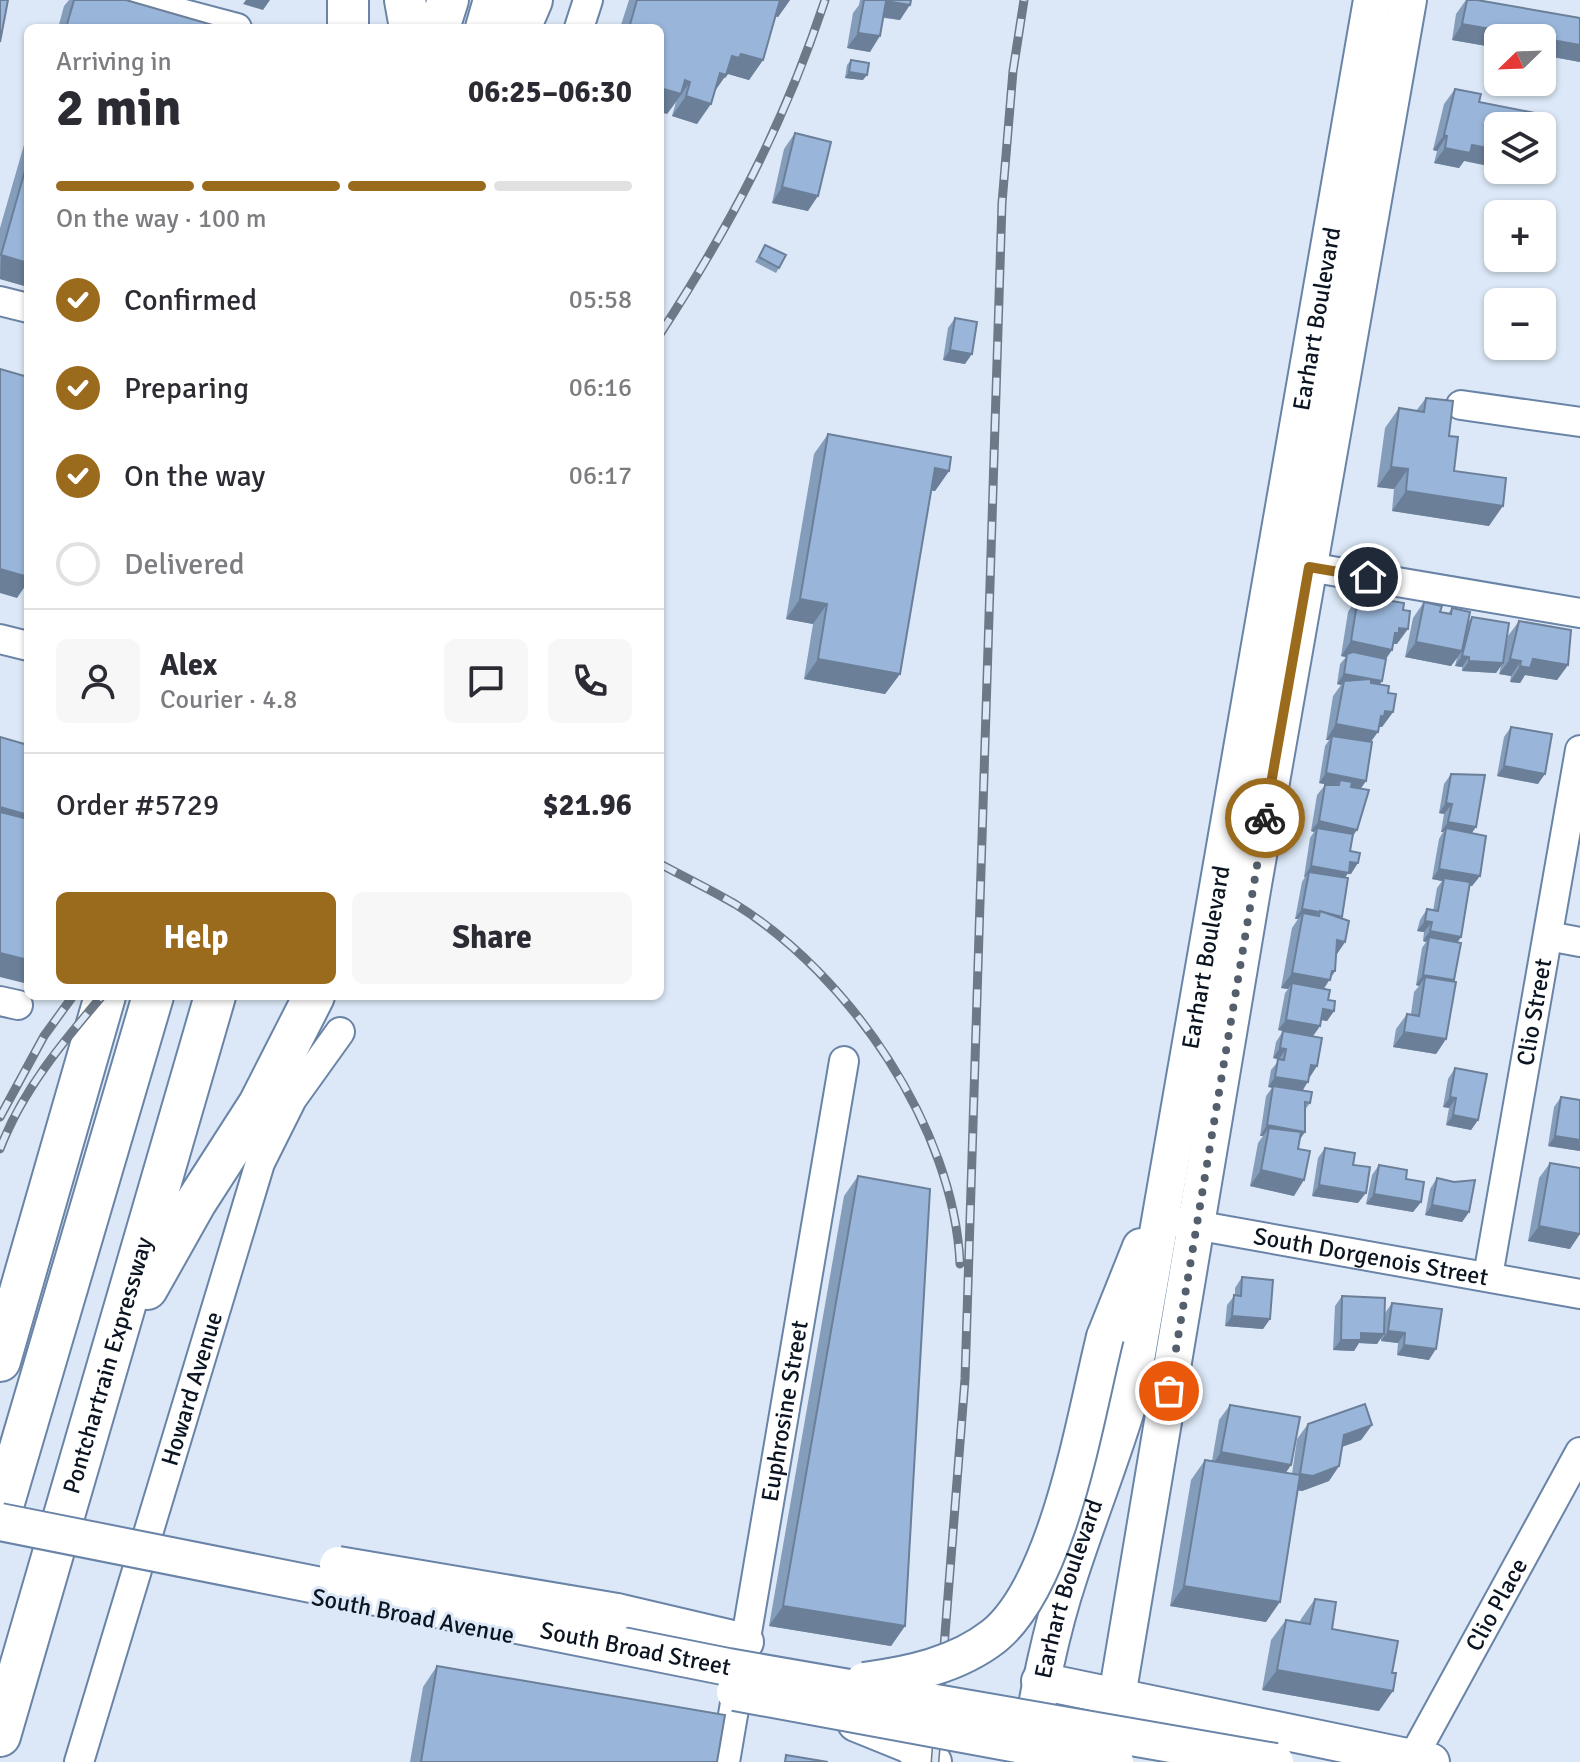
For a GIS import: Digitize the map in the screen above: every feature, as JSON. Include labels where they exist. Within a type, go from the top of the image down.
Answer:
[{"type":"highway","points":[[347,24],[348,0]]},
{"type":"highway","points":[[405,0],[409,24]]},
{"type":"highway","points":[[440,24],[448,0]]},
{"type":"highway","points":[[487,24],[494,0]]},
{"type":"highway","points":[[522,24],[532,0]]},
{"type":"highway","points":[[0,1361],[104,1000]]},
{"type":"highway","points":[[4,1527],[30,1413],[152,1000]]},
{"type":"highway","name":"Pontchartrain Expressway","points":[[0,1736],[214,1000]]},
{"type":"highway","points":[[114,1349],[196,1202],[259,1104],[312,1000]]},
{"type":"main road","name":"Earhart Boulevard","points":[[1027,1762],[1040,1681],[1069,1576],[1108,1470],[1129,1400],[1160,1224],[1236,887],[1346,248],[1372,0]]},
{"type":"main road","name":"Earhart Boulevard","points":[[1346,248],[1408,0]]},
{"type":"main road","name":"Earhart Boulevard","points":[[1106,1762],[1197,1226],[1236,887]]},
{"type":"main road","points":[[839,1685],[924,1670],[960,1657],[995,1635],[1018,1609],[1057,1526],[1105,1337],[1137,1252],[1160,1224]]},
{"type":"main road","points":[[4,1527],[82,1527],[175,1538],[617,1612],[745,1642]]},
{"type":"main road","name":"South Broad Street","points":[[4,1527],[728,1667],[1275,1762]]},
{"type":"main road","name":"South Broad Street","points":[[4,1527],[809,1706],[1115,1762]]},
{"type":"main road","points":[[1040,1681],[1422,1760]]},
{"type":"main road","points":[[809,1706],[908,1744],[933,1762]]},
{"type":"street","points":[[131,0],[222,24]]},
{"type":"street","points":[[348,24],[355,0]]},
{"type":"street","points":[[580,24],[588,0]]},
{"type":"street","points":[[0,301],[24,307]]},
{"type":"street","points":[[1461,405],[1580,422]]},
{"type":"street","points":[[1292,564],[1580,613]]},
{"type":"street","points":[[0,639],[24,645]]},
{"type":"street","name":"Clio Street","points":[[1488,1276],[1580,750]]},
{"type":"street","points":[[1548,936],[1580,942]]},
{"type":"street","name":"Howard Avenue","points":[[79,1762],[260,1163],[292,1099],[340,1032]]},
{"type":"street","name":"Euphrosine Street","points":[[725,1762],[844,1061]]},
{"type":"street","name":"South Dorgenois Street","points":[[1160,1224],[1197,1226],[1580,1294]]},
{"type":"street","name":"Clio Place","points":[[1422,1760],[1580,1452]]},
{"type":"street","name":"South Broad Avenue","points":[[139,1562],[739,1683],[877,1706]]},
{"type":"street","points":[[1218,1762],[1225,1718]]},
{"type":"building","points":[[0,0],[8,0],[0,42]]},
{"type":"building","points":[[74,0],[126,0],[209,24],[67,24]]},
{"type":"building","points":[[637,0],[780,0],[763,60],[741,54],[739,58],[732,56],[726,75],[720,73],[711,104],[686,96],[690,82],[685,80],[681,94],[664,89],[664,24],[630,24]]},
{"type":"building","points":[[864,0],[911,0],[910,5],[886,1],[880,36],[858,33]]},
{"type":"building","points":[[1467,0],[1580,18],[1580,45],[1556,41],[1556,24],[1484,24],[1484,28],[1462,24]]},
{"type":"building","points":[[851,60],[869,63],[867,75],[849,72]]},
{"type":"building","points":[[1455,89],[1481,94],[1479,102],[1530,112],[1484,112],[1484,147],[1472,145],[1470,153],[1445,148],[1447,136],[1444,135]]},
{"type":"building","points":[[795,133],[831,142],[818,196],[782,187]]},
{"type":"building","points":[[24,174],[24,262],[1,255]]},
{"type":"building","points":[[765,245],[786,255],[779,268],[759,257]]},
{"type":"building","points":[[955,318],[977,322],[972,354],[950,350]]},
{"type":"building","points":[[0,369],[24,376],[24,576],[0,569]]},
{"type":"building","points":[[1426,398],[1453,401],[1449,436],[1458,437],[1454,471],[1506,478],[1503,506],[1406,491],[1408,469],[1391,467],[1399,408],[1424,412]]},
{"type":"building","points":[[828,434],[951,457],[949,471],[935,468],[900,674],[818,659],[827,604],[800,599]]},
{"type":"building","points":[[1386,596],[1385,600],[1404,603],[1403,610],[1410,611],[1408,629],[1399,628],[1399,633],[1395,633],[1392,650],[1351,641],[1358,597]]},
{"type":"building","points":[[1424,602],[1442,606],[1440,612],[1451,614],[1452,608],[1470,612],[1462,651],[1416,642]]},
{"type":"building","points":[[1472,617],[1509,623],[1503,663],[1469,661],[1469,657],[1462,656]]},
{"type":"building","points":[[1519,621],[1571,630],[1568,665],[1533,659],[1530,668],[1520,666],[1521,661],[1510,659]]},
{"type":"building","points":[[1353,652],[1386,659],[1382,681],[1344,674],[1347,654]]},
{"type":"building","points":[[1371,679],[1371,683],[1389,686],[1388,693],[1396,694],[1393,712],[1385,711],[1384,717],[1381,716],[1378,732],[1336,724],[1344,681]]},
{"type":"building","points":[[1511,727],[1552,734],[1545,774],[1504,766]]},
{"type":"building","points":[[1332,736],[1372,742],[1366,781],[1326,773]]},
{"type":"building","points":[[0,737],[24,744],[24,814],[0,807]]},
{"type":"building","points":[[1451,774],[1485,775],[1476,827],[1448,822],[1452,804],[1446,803]]},
{"type":"building","points":[[1340,780],[1352,782],[1351,787],[1369,790],[1357,830],[1319,821],[1325,785],[1339,785]]},
{"type":"building","points":[[0,812],[24,818],[24,959],[0,953]]},
{"type":"building","points":[[1317,828],[1353,834],[1350,851],[1360,853],[1358,863],[1350,862],[1349,873],[1311,866]]},
{"type":"building","points":[[1446,828],[1486,836],[1480,876],[1439,869]]},
{"type":"building","points":[[1309,872],[1348,878],[1342,917],[1302,909]]},
{"type":"building","points":[[1444,878],[1470,882],[1461,937],[1430,931],[1432,922],[1425,921],[1427,909],[1438,911]]},
{"type":"building","points":[[1320,911],[1349,921],[1345,942],[1337,940],[1335,971],[1332,971],[1330,980],[1292,973],[1303,913],[1319,916]]},
{"type":"building","points":[[1429,937],[1461,943],[1454,980],[1423,975]]},
{"type":"building","points":[[1425,977],[1456,982],[1446,1039],[1404,1032],[1407,1014],[1419,1016]]},
{"type":"building","points":[[1292,983],[1330,990],[1328,1000],[1335,1001],[1334,1011],[1323,1009],[1320,1026],[1286,1020]]},
{"type":"building","points":[[1283,1031],[1322,1038],[1317,1066],[1311,1065],[1308,1082],[1275,1077],[1278,1059],[1284,1060],[1286,1049],[1280,1048]]},
{"type":"building","points":[[1455,1068],[1487,1074],[1478,1120],[1453,1115],[1456,1098],[1450,1097]]},
{"type":"building","points":[[1273,1086],[1312,1092],[1310,1103],[1305,1102],[1305,1132],[1267,1125]]},
{"type":"building","points":[[1561,1097],[1580,1100],[1580,1140],[1555,1136]]},
{"type":"building","points":[[1269,1128],[1301,1132],[1298,1149],[1310,1151],[1304,1180],[1261,1170]]},
{"type":"building","points":[[1325,1148],[1355,1153],[1353,1165],[1370,1167],[1366,1193],[1319,1185]]},
{"type":"building","points":[[1550,1163],[1580,1168],[1580,1234],[1539,1226]]},
{"type":"building","points":[[1379,1165],[1407,1170],[1406,1179],[1424,1182],[1421,1202],[1374,1194]]},
{"type":"building","points":[[858,1176],[930,1189],[905,1626],[783,1606]]},
{"type":"building","points":[[1437,1178],[1454,1182],[1475,1180],[1469,1212],[1432,1205]]},
{"type":"building","points":[[1242,1277],[1273,1280],[1270,1319],[1232,1316],[1234,1295],[1241,1296]]},
{"type":"building","points":[[1342,1296],[1385,1298],[1384,1334],[1361,1333],[1361,1340],[1341,1340]]},
{"type":"building","points":[[1392,1303],[1442,1309],[1436,1349],[1404,1345],[1405,1333],[1388,1331]]},
{"type":"building","points":[[1365,1404],[1372,1425],[1344,1435],[1339,1466],[1313,1476],[1300,1474],[1308,1424]]},
{"type":"building","points":[[1230,1405],[1300,1417],[1291,1465],[1221,1452]]},
{"type":"building","points":[[1205,1460],[1300,1475],[1280,1602],[1184,1586]]},
{"type":"building","points":[[1315,1599],[1336,1602],[1332,1629],[1398,1641],[1392,1673],[1396,1673],[1393,1691],[1277,1670],[1286,1620],[1310,1624]]},
{"type":"building","points":[[437,1666],[725,1715],[717,1762],[421,1762]]},
{"type":"building","points":[[786,1755],[828,1762],[785,1762]]},
{"type":"railway","points":[[664,328],[754,173],[792,89],[825,0]]},
{"type":"railway","points":[[935,1762],[965,1379],[1002,203],[1013,71],[1024,0]]},
{"type":"railway","points":[[664,866],[735,904],[777,934],[818,971],[855,1013],[888,1060],[916,1109],[938,1160],[953,1212],[960,1264]]},
{"type":"railway","points":[[0,1117],[44,1036],[70,1000]]},
{"type":"railway","points":[[0,1149],[31,1087],[99,1000]]},
{"type":"way so far","points":[[1169,1391],[1265,818]]},
{"type":"route","points":[[1265,818],[1309,567],[1368,577]]}]
